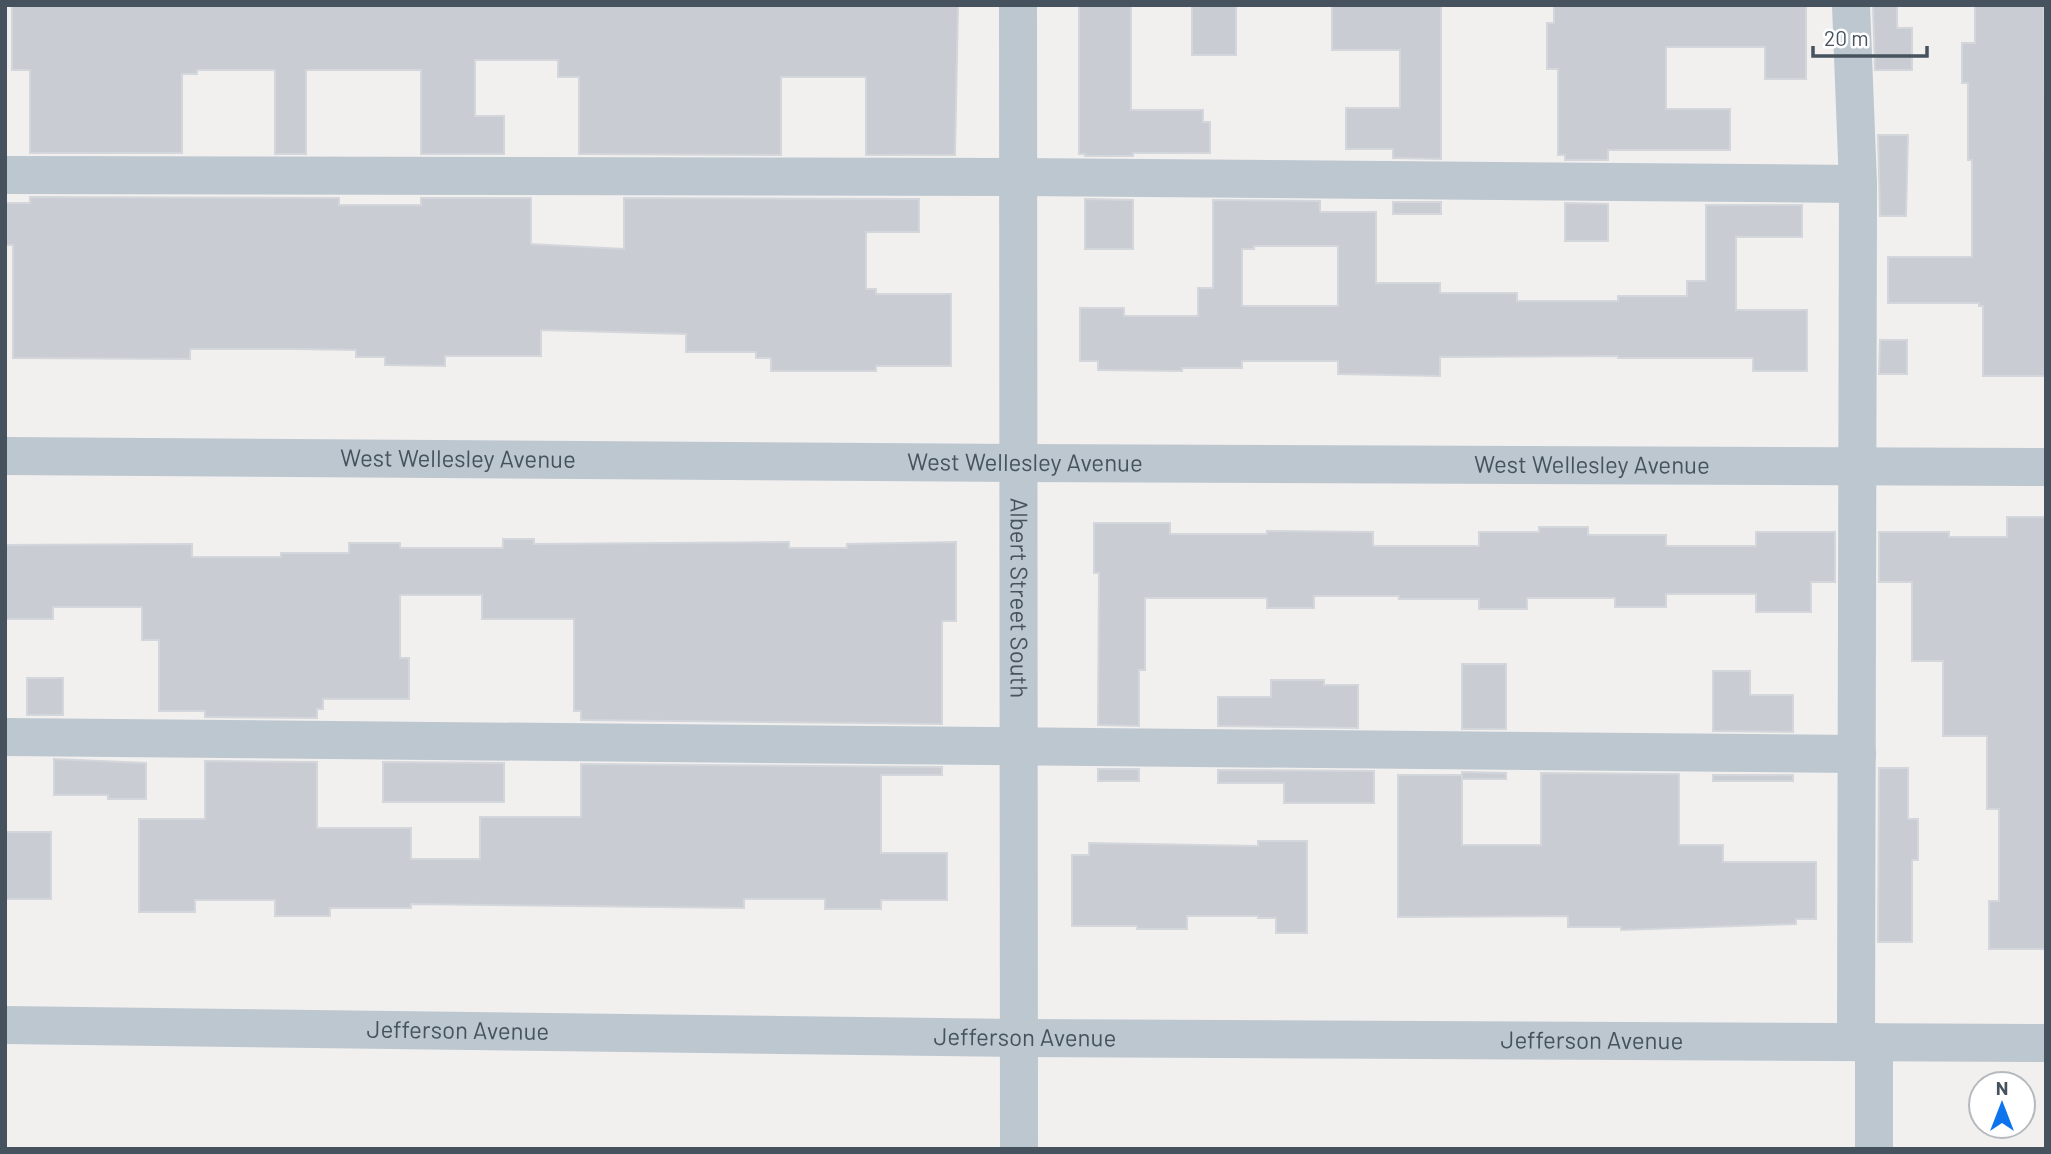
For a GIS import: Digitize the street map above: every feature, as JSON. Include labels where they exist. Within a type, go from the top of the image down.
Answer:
[{"type":"street","name":"Albert Street South","points":[[1018,5],[1018,1149]]},
{"type":"street","points":[[1851,5],[1858,184],[1857,754],[1865,1042],[1874,1149]]},
{"type":"street","points":[[5,175],[1018,177],[1858,184]]},
{"type":"street","name":"West Wellesley Avenue","points":[[5,456],[2046,467]]},
{"type":"street","points":[[5,737],[1857,754]]},
{"type":"street","name":"Jefferson Avenue","points":[[5,1026],[1018,1038],[2046,1043]]},
{"type":"building","points":[[12,5],[958,5],[955,155],[866,155],[866,77],[781,77],[781,155],[579,154],[579,77],[558,77],[558,60],[475,60],[475,116],[504,116],[504,154],[421,154],[421,70],[306,70],[306,154],[275,154],[275,70],[197,70],[197,74],[182,74],[182,153],[30,153],[30,70],[12,70]]},
{"type":"building","points":[[1079,5],[1131,5],[1131,110],[1203,110],[1203,122],[1210,122],[1210,153],[1133,153],[1133,156],[1079,154]]},
{"type":"building","points":[[1192,5],[1236,5],[1236,55],[1192,55]]},
{"type":"building","points":[[1332,5],[1441,5],[1441,159],[1393,158],[1393,149],[1346,149],[1346,108],[1400,108],[1400,50],[1332,50]]},
{"type":"building","points":[[1554,5],[1806,5],[1806,79],[1765,79],[1765,47],[1666,47],[1666,109],[1730,109],[1730,150],[1608,150],[1608,160],[1565,160],[1565,155],[1558,155],[1558,69],[1547,69],[1547,23],[1554,23]]},
{"type":"building","points":[[1873,5],[1897,5],[1897,28],[1912,28],[1912,70],[1875,70]]},
{"type":"building","points":[[1975,5],[2044,5],[2046,376],[1983,376],[1983,306],[1979,306],[1979,303],[1888,303],[1888,257],[1972,257],[1972,160],[1968,160],[1968,83],[1962,83],[1962,43],[1975,43]]},
{"type":"building","points":[[1878,135],[1908,135],[1906,216],[1880,216]]},
{"type":"building","points":[[30,197],[339,198],[339,205],[421,205],[421,198],[531,198],[531,244],[624,249],[624,198],[919,199],[919,232],[866,232],[866,289],[876,289],[876,294],[951,294],[951,366],[876,366],[876,371],[771,371],[771,358],[756,358],[756,352],[686,352],[686,334],[541,330],[541,356],[445,356],[445,366],[385,365],[385,357],[356,357],[356,350],[190,349],[190,359],[13,358],[13,245],[5,245],[5,203],[30,203]]},
{"type":"building","points":[[1085,199],[1133,200],[1133,249],[1085,249]]},
{"type":"building","points":[[1213,200],[1320,201],[1320,212],[1376,212],[1376,283],[1440,283],[1440,293],[1517,293],[1517,301],[1618,301],[1618,296],[1687,296],[1687,281],[1706,281],[1706,205],[1802,205],[1802,237],[1736,237],[1736,310],[1807,310],[1807,371],[1753,371],[1753,358],[1618,356],[1440,357],[1440,376],[1338,374],[1338,361],[1242,361],[1242,368],[1182,368],[1182,371],[1098,370],[1098,361],[1080,361],[1080,308],[1124,308],[1124,316],[1198,316],[1198,288],[1213,288]],"holes":[[[1254,246],[1338,246],[1338,306],[1242,306],[1242,249],[1254,249]]]},
{"type":"building","points":[[1393,202],[1441,202],[1441,214],[1393,214]]},
{"type":"building","points":[[1565,203],[1608,204],[1608,241],[1565,241]]},
{"type":"building","points":[[1880,340],[1907,340],[1907,374],[1879,374]]},
{"type":"building","points":[[2007,517],[2046,517],[2046,949],[1989,949],[1989,901],[1999,901],[1999,809],[1987,809],[1987,736],[1943,736],[1943,661],[1912,661],[1912,582],[1879,582],[1879,532],[1949,532],[1949,537],[2007,537]]},
{"type":"building","points":[[1094,523],[1170,523],[1170,534],[1373,532],[1373,546],[1479,546],[1479,532],[1539,532],[1539,527],[1588,527],[1588,535],[1666,535],[1666,546],[1756,546],[1756,532],[1835,532],[1835,582],[1811,582],[1811,612],[1756,612],[1756,594],[1666,594],[1666,607],[1615,607],[1615,598],[1527,598],[1527,609],[1479,609],[1479,599],[1399,599],[1399,596],[1314,596],[1314,608],[1267,608],[1267,598],[1145,598],[1145,670],[1139,670],[1139,726],[1098,725],[1099,573],[1094,573]]},
{"type":"building","points":[[503,539],[534,539],[534,544],[789,542],[789,548],[956,542],[956,621],[942,621],[942,724],[581,720],[581,711],[574,711],[574,619],[482,619],[482,595],[400,595],[400,658],[409,658],[409,699],[323,699],[323,709],[317,709],[317,718],[205,717],[205,711],[159,711],[159,640],[142,640],[142,607],[53,607],[53,619],[5,619],[5,545],[192,544],[192,557],[281,557],[281,553],[349,553],[349,543],[400,543],[400,548],[503,548]]},
{"type":"building","points":[[1462,664],[1506,664],[1506,729],[1462,729]]},
{"type":"building","points":[[1713,671],[1750,671],[1750,695],[1793,695],[1793,732],[1713,731]]},
{"type":"building","points":[[27,678],[63,678],[63,715],[27,715]]},
{"type":"building","points":[[1271,680],[1324,680],[1324,685],[1358,685],[1358,728],[1218,726],[1218,697],[1271,697]]},
{"type":"building","points":[[54,759],[146,763],[146,799],[108,799],[108,795],[54,795]]},
{"type":"building","points":[[205,761],[317,762],[317,828],[411,828],[411,859],[480,859],[480,817],[581,817],[581,764],[942,767],[942,775],[881,775],[881,853],[947,853],[947,900],[881,900],[881,909],[825,909],[825,899],[744,899],[744,908],[411,904],[411,908],[330,908],[330,916],[275,916],[275,900],[195,900],[195,912],[139,912],[139,819],[205,819]]},
{"type":"building","points":[[383,762],[504,763],[504,802],[383,802]]},
{"type":"building","points":[[1879,768],[1908,768],[1908,819],[1918,819],[1918,860],[1912,860],[1912,942],[1878,942]]},
{"type":"building","points":[[1098,769],[1139,769],[1139,781],[1098,781]]},
{"type":"building","points":[[1218,770],[1374,771],[1374,803],[1284,803],[1284,783],[1218,783]]},
{"type":"building","points":[[1462,772],[1506,773],[1506,779],[1462,779]]},
{"type":"building","points":[[1541,773],[1679,774],[1679,845],[1723,845],[1723,862],[1816,862],[1816,919],[1796,919],[1796,924],[1621,930],[1621,927],[1568,927],[1568,916],[1398,917],[1398,775],[1462,775],[1462,845],[1541,845]]},
{"type":"building","points":[[1713,775],[1793,775],[1793,781],[1713,781]]},
{"type":"building","points":[[5,832],[51,832],[51,899],[5,899]]},
{"type":"building","points":[[1258,841],[1307,841],[1307,933],[1276,933],[1276,918],[1258,916],[1187,916],[1187,929],[1072,926],[1072,855],[1089,855],[1089,843],[1258,846]]}]
